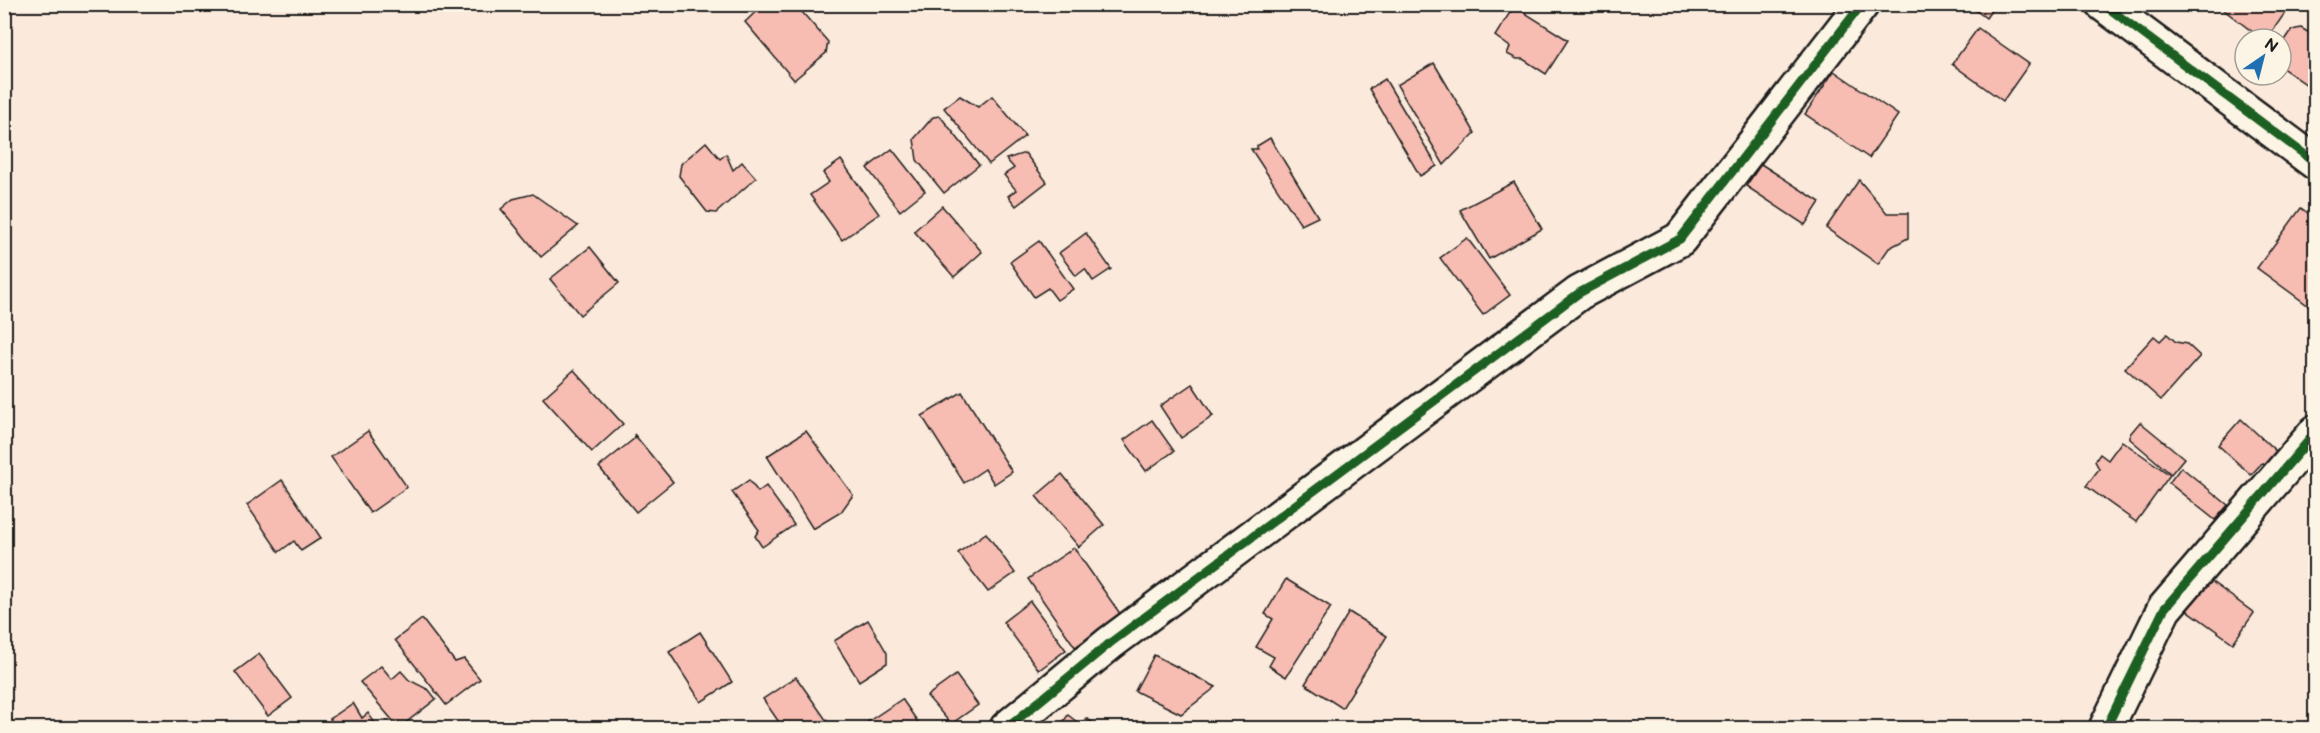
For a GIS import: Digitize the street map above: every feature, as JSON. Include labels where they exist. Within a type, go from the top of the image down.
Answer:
[{"type":"street","points":[[1006,729],[1110,643],[1579,293],[1680,238],[1862,4]]},
{"type":"street","points":[[2103,4],[2316,163]]},
{"type":"street","points":[[2106,729],[2164,609],[2316,432]]},
{"type":"building","points":[[764,4],[795,4],[828,42],[826,53],[794,80],[745,22]]},
{"type":"building","points":[[1967,4],[1996,4],[1986,18]]},
{"type":"building","points":[[2216,4],[2280,4],[2287,10],[2275,27],[2246,27]]},
{"type":"building","points":[[1514,6],[1568,40],[1546,74],[1523,59],[1507,54],[1510,47],[1495,36]]},
{"type":"building","points":[[1978,28],[2029,64],[2003,101],[1952,64]]},
{"type":"building","points":[[2301,28],[2316,37],[2316,91],[2293,75],[2293,30]]},
{"type":"building","points":[[1434,63],[1475,133],[1444,165],[1397,85]]},
{"type":"building","points":[[1834,71],[1898,115],[1869,158],[1805,114]]},
{"type":"building","points":[[1385,79],[1437,166],[1420,176],[1369,89]]},
{"type":"building","points":[[960,96],[978,107],[992,96],[1025,136],[989,164],[944,108]]},
{"type":"building","points":[[940,116],[979,165],[944,193],[917,160],[914,139],[933,117]]},
{"type":"building","points":[[1270,138],[1318,217],[1301,225],[1251,149],[1257,149],[1257,146]]},
{"type":"building","points":[[706,142],[720,159],[726,154],[733,170],[742,162],[756,178],[716,213],[707,212],[679,176],[681,164]]},
{"type":"building","points":[[892,149],[925,191],[900,211],[867,168]]},
{"type":"building","points":[[1025,153],[1047,182],[1016,206],[1008,196],[1016,190],[1004,175],[1014,168],[1006,159]]},
{"type":"building","points":[[841,160],[879,214],[842,240],[810,195],[829,182],[823,173]]},
{"type":"building","points":[[1761,164],[1820,202],[1805,225],[1746,186]]},
{"type":"building","points":[[1859,180],[1887,213],[1908,213],[1908,238],[1889,248],[1878,264],[1826,228]]},
{"type":"building","points":[[1514,182],[1542,229],[1489,259],[1460,210]]},
{"type":"building","points":[[533,194],[578,226],[541,257],[501,209],[513,199]]},
{"type":"building","points":[[942,206],[982,252],[954,277],[914,231]]},
{"type":"building","points":[[2301,208],[2316,219],[2313,309],[2257,268]]},
{"type":"building","points":[[1086,233],[1111,269],[1093,281],[1085,269],[1076,276],[1059,253]]},
{"type":"building","points":[[1467,238],[1510,295],[1483,315],[1440,258]]},
{"type":"building","points":[[1039,241],[1073,289],[1057,300],[1048,288],[1034,297],[1010,262]]},
{"type":"building","points":[[590,247],[619,283],[580,315],[550,279]]},
{"type":"building","points":[[2167,334],[2176,342],[2187,344],[2200,356],[2161,400],[2125,368],[2154,336],[2160,341]]},
{"type":"building","points":[[574,370],[623,424],[592,452],[543,398]]},
{"type":"building","points":[[1192,384],[1213,416],[1181,438],[1160,406]]},
{"type":"building","points":[[962,392],[1012,472],[994,484],[985,469],[964,483],[922,416]]},
{"type":"building","points":[[2241,419],[2278,453],[2275,468],[2262,463],[2251,475],[2218,445]]},
{"type":"building","points":[[1152,420],[1174,451],[1146,471],[1124,440]]},
{"type":"building","points":[[2140,422],[2184,458],[2171,474],[2130,439],[2130,434]]},
{"type":"building","points":[[368,431],[407,487],[370,513],[331,457]]},
{"type":"building","points":[[806,431],[853,495],[841,512],[813,529],[767,456]]},
{"type":"building","points":[[634,434],[673,482],[636,512],[599,467],[635,438]]},
{"type":"building","points":[[2122,441],[2170,475],[2136,522],[2086,486],[2099,469],[2095,461],[2100,454],[2108,460]]},
{"type":"building","points":[[2181,467],[2228,505],[2215,520],[2169,483]]},
{"type":"building","points":[[1062,474],[1104,525],[1079,547],[1036,496]]},
{"type":"building","points":[[282,480],[321,538],[301,551],[294,541],[279,552],[247,505]]},
{"type":"building","points":[[749,480],[758,492],[766,486],[794,525],[762,547],[755,536],[759,530],[732,492]]},
{"type":"building","points":[[986,533],[1015,573],[988,592],[958,553]]},
{"type":"building","points":[[1074,548],[1121,615],[1075,647],[1028,579]]},
{"type":"building","points":[[1286,579],[1331,607],[1286,677],[1269,666],[1274,657],[1256,647],[1273,619],[1265,614]]},
{"type":"building","points":[[2208,579],[2254,613],[2233,643],[2186,609]]},
{"type":"building","points":[[1030,601],[1066,650],[1039,670],[1003,622]]},
{"type":"building","points":[[1349,612],[1387,636],[1342,708],[1305,684]]},
{"type":"building","points":[[422,619],[455,662],[464,659],[480,679],[446,705],[395,640]]},
{"type":"building","points":[[868,620],[887,653],[887,663],[859,681],[834,641]]},
{"type":"building","points":[[700,632],[732,682],[701,702],[669,652]]},
{"type":"building","points":[[259,654],[292,698],[268,716],[235,672]]},
{"type":"building","points":[[1154,655],[1216,687],[1181,714],[1135,691]]},
{"type":"building","points":[[381,666],[392,679],[401,671],[409,680],[429,690],[436,699],[399,728],[360,682]]},
{"type":"building","points":[[956,675],[978,705],[951,724],[927,696]]},
{"type":"building","points":[[796,677],[829,724],[812,728],[783,728],[763,699]]},
{"type":"building","points":[[902,699],[922,728],[869,728],[866,723]]},
{"type":"building","points":[[353,703],[362,718],[368,713],[377,726],[337,728],[330,719]]},
{"type":"building","points":[[1068,715],[1081,725],[1086,718],[1100,728],[1059,728]]},
{"type":"cycle path","points":[[1007,728],[1110,643],[1579,293],[1680,239],[1862,4]]},
{"type":"cycle path","points":[[2103,4],[2316,163]]},
{"type":"cycle path","points":[[2106,728],[2164,609],[2316,432]]}]
